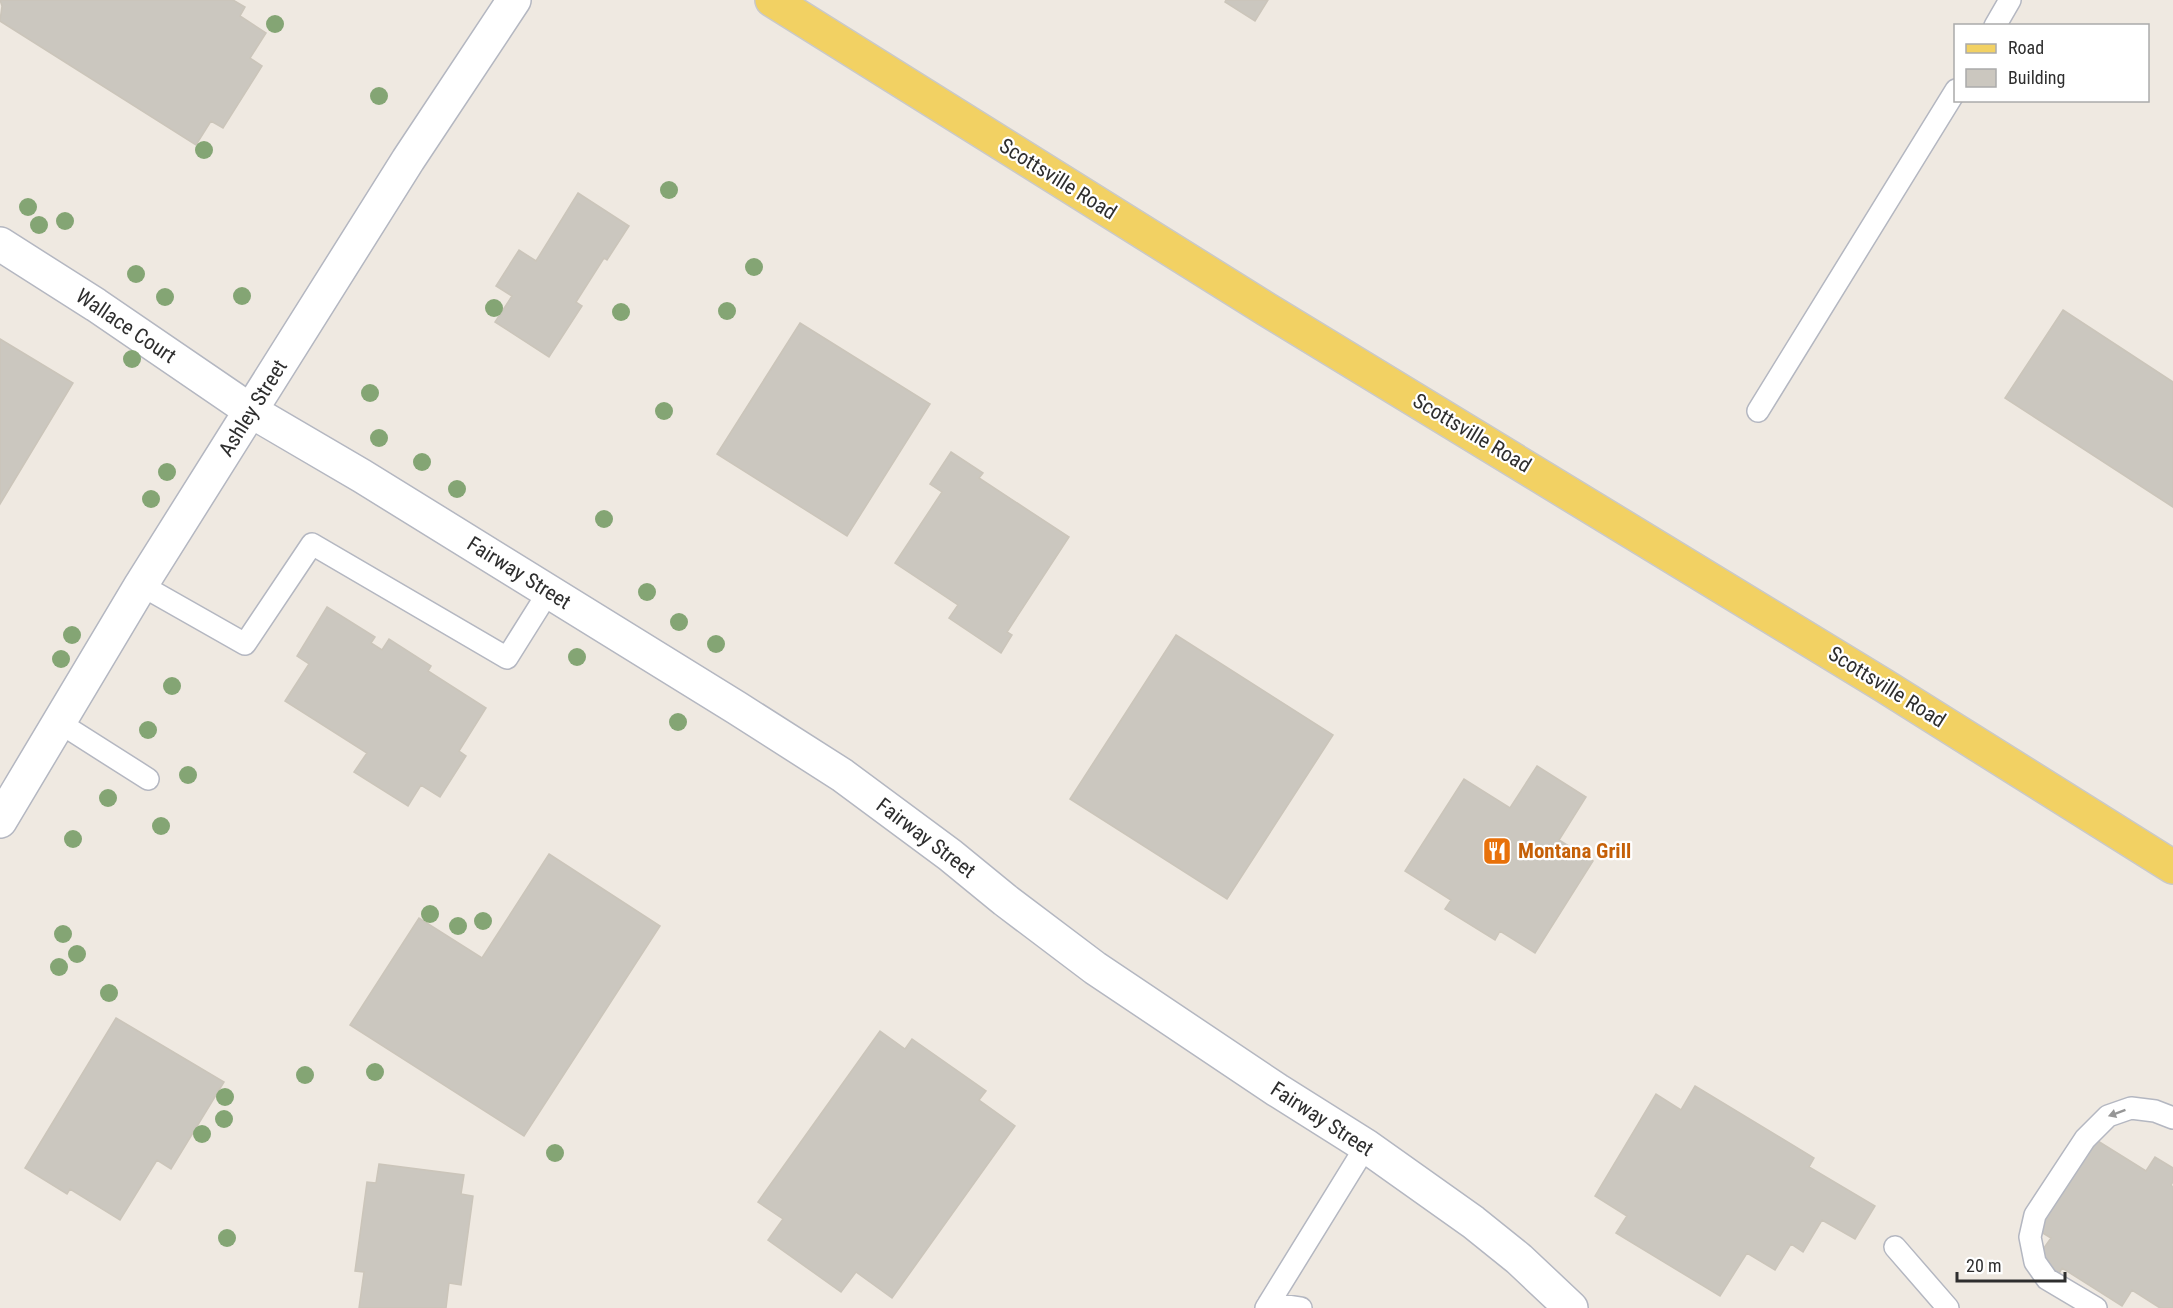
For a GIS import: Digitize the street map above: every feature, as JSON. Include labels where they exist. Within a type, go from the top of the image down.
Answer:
[{"type":"main road","name":"Scottsville Road","points":[[772,0],[1276,315],[1883,685],[2173,867]]},
{"type":"street","name":"Ashley Street","points":[[0,821],[141,585],[408,160],[514,0]]},
{"type":"street","name":"Wallace Court","points":[[0,244],[96,304],[251,411]]},
{"type":"street","name":"Fairway Street","points":[[251,411],[549,591],[842,775],[950,855],[1095,968],[1277,1090],[1366,1146],[1473,1222],[1519,1259],[1571,1308]]},
{"type":"lane","points":[[1996,24],[2010,0]]},
{"type":"lane","points":[[1758,411],[1954,93]]},
{"type":"lane","points":[[141,585],[245,644],[312,544],[507,658],[549,591]]},
{"type":"lane","points":[[60,723],[147,779]]},
{"type":"lane","points":[[2096,1308],[2047,1279],[2035,1262],[2030,1238],[2035,1215],[2085,1139],[2108,1116],[2131,1108],[2155,1111],[2173,1118]]},
{"type":"lane","points":[[1301,1308],[1267,1306],[1366,1146]]},
{"type":"lane","points":[[1894,1247],[1948,1308]]},
{"type":"building","points":[[0,0],[233,0],[245,7],[240,16],[266,33],[250,58],[262,66],[223,128],[211,121],[196,145],[0,21],[2,6]]},
{"type":"building","points":[[1226,0],[1268,0],[1255,21],[1225,2]]},
{"type":"building","points":[[578,193],[629,226],[607,260],[604,258],[576,302],[582,306],[549,357],[495,322],[512,296],[496,286],[519,250],[536,261]]},
{"type":"building","points":[[2063,310],[2173,382],[2173,507],[2005,398]]},
{"type":"building","points":[[800,323],[930,404],[847,536],[717,454]]},
{"type":"building","points":[[0,339],[73,383],[0,504]]},
{"type":"building","points":[[951,452],[983,473],[979,478],[1069,537],[1007,632],[1012,635],[1001,653],[949,618],[958,605],[895,563],[942,492],[930,484]]},
{"type":"building","points":[[327,607],[375,637],[371,643],[382,650],[389,639],[431,666],[428,671],[486,708],[459,751],[466,756],[440,797],[421,785],[408,806],[354,772],[367,753],[285,701],[309,664],[297,656]]},
{"type":"building","points":[[1176,635],[1333,735],[1227,899],[1070,799]]},
{"type":"building","name":"Montana Grill","points":[[1537,766],[1586,797],[1559,840],[1593,861],[1535,953],[1500,931],[1495,940],[1445,909],[1451,900],[1405,871],[1464,779],[1510,808]]},
{"type":"building","points":[[549,854],[660,926],[524,1136],[350,1025],[419,918],[482,958]]},
{"type":"building","points":[[116,1018],[224,1082],[171,1169],[157,1160],[120,1220],[70,1189],[67,1194],[25,1168]]},
{"type":"building","points":[[880,1031],[905,1049],[912,1039],[986,1091],[979,1100],[1015,1126],[892,1298],[856,1272],[841,1292],[768,1240],[783,1219],[758,1202]]},
{"type":"building","points":[[1695,1086],[1814,1158],[1809,1167],[1875,1206],[1855,1239],[1822,1220],[1803,1252],[1791,1244],[1775,1270],[1747,1253],[1720,1296],[1616,1233],[1627,1216],[1595,1196],[1656,1094],[1681,1110]]},
{"type":"building","points":[[2093,1138],[2146,1171],[2155,1157],[2173,1168],[2171,1185],[2173,1187],[2173,1308],[2160,1308],[2132,1290],[2122,1306],[2062,1268],[2059,1274],[2039,1261],[2041,1252],[2051,1238],[2036,1229]]},
{"type":"building","points":[[379,1164],[464,1175],[461,1194],[473,1196],[461,1285],[449,1283],[446,1308],[359,1308],[364,1272],[355,1271],[367,1182],[376,1183]]},
{"type":"place","name":"Montana Grill","points":[[1497,851]]}]
